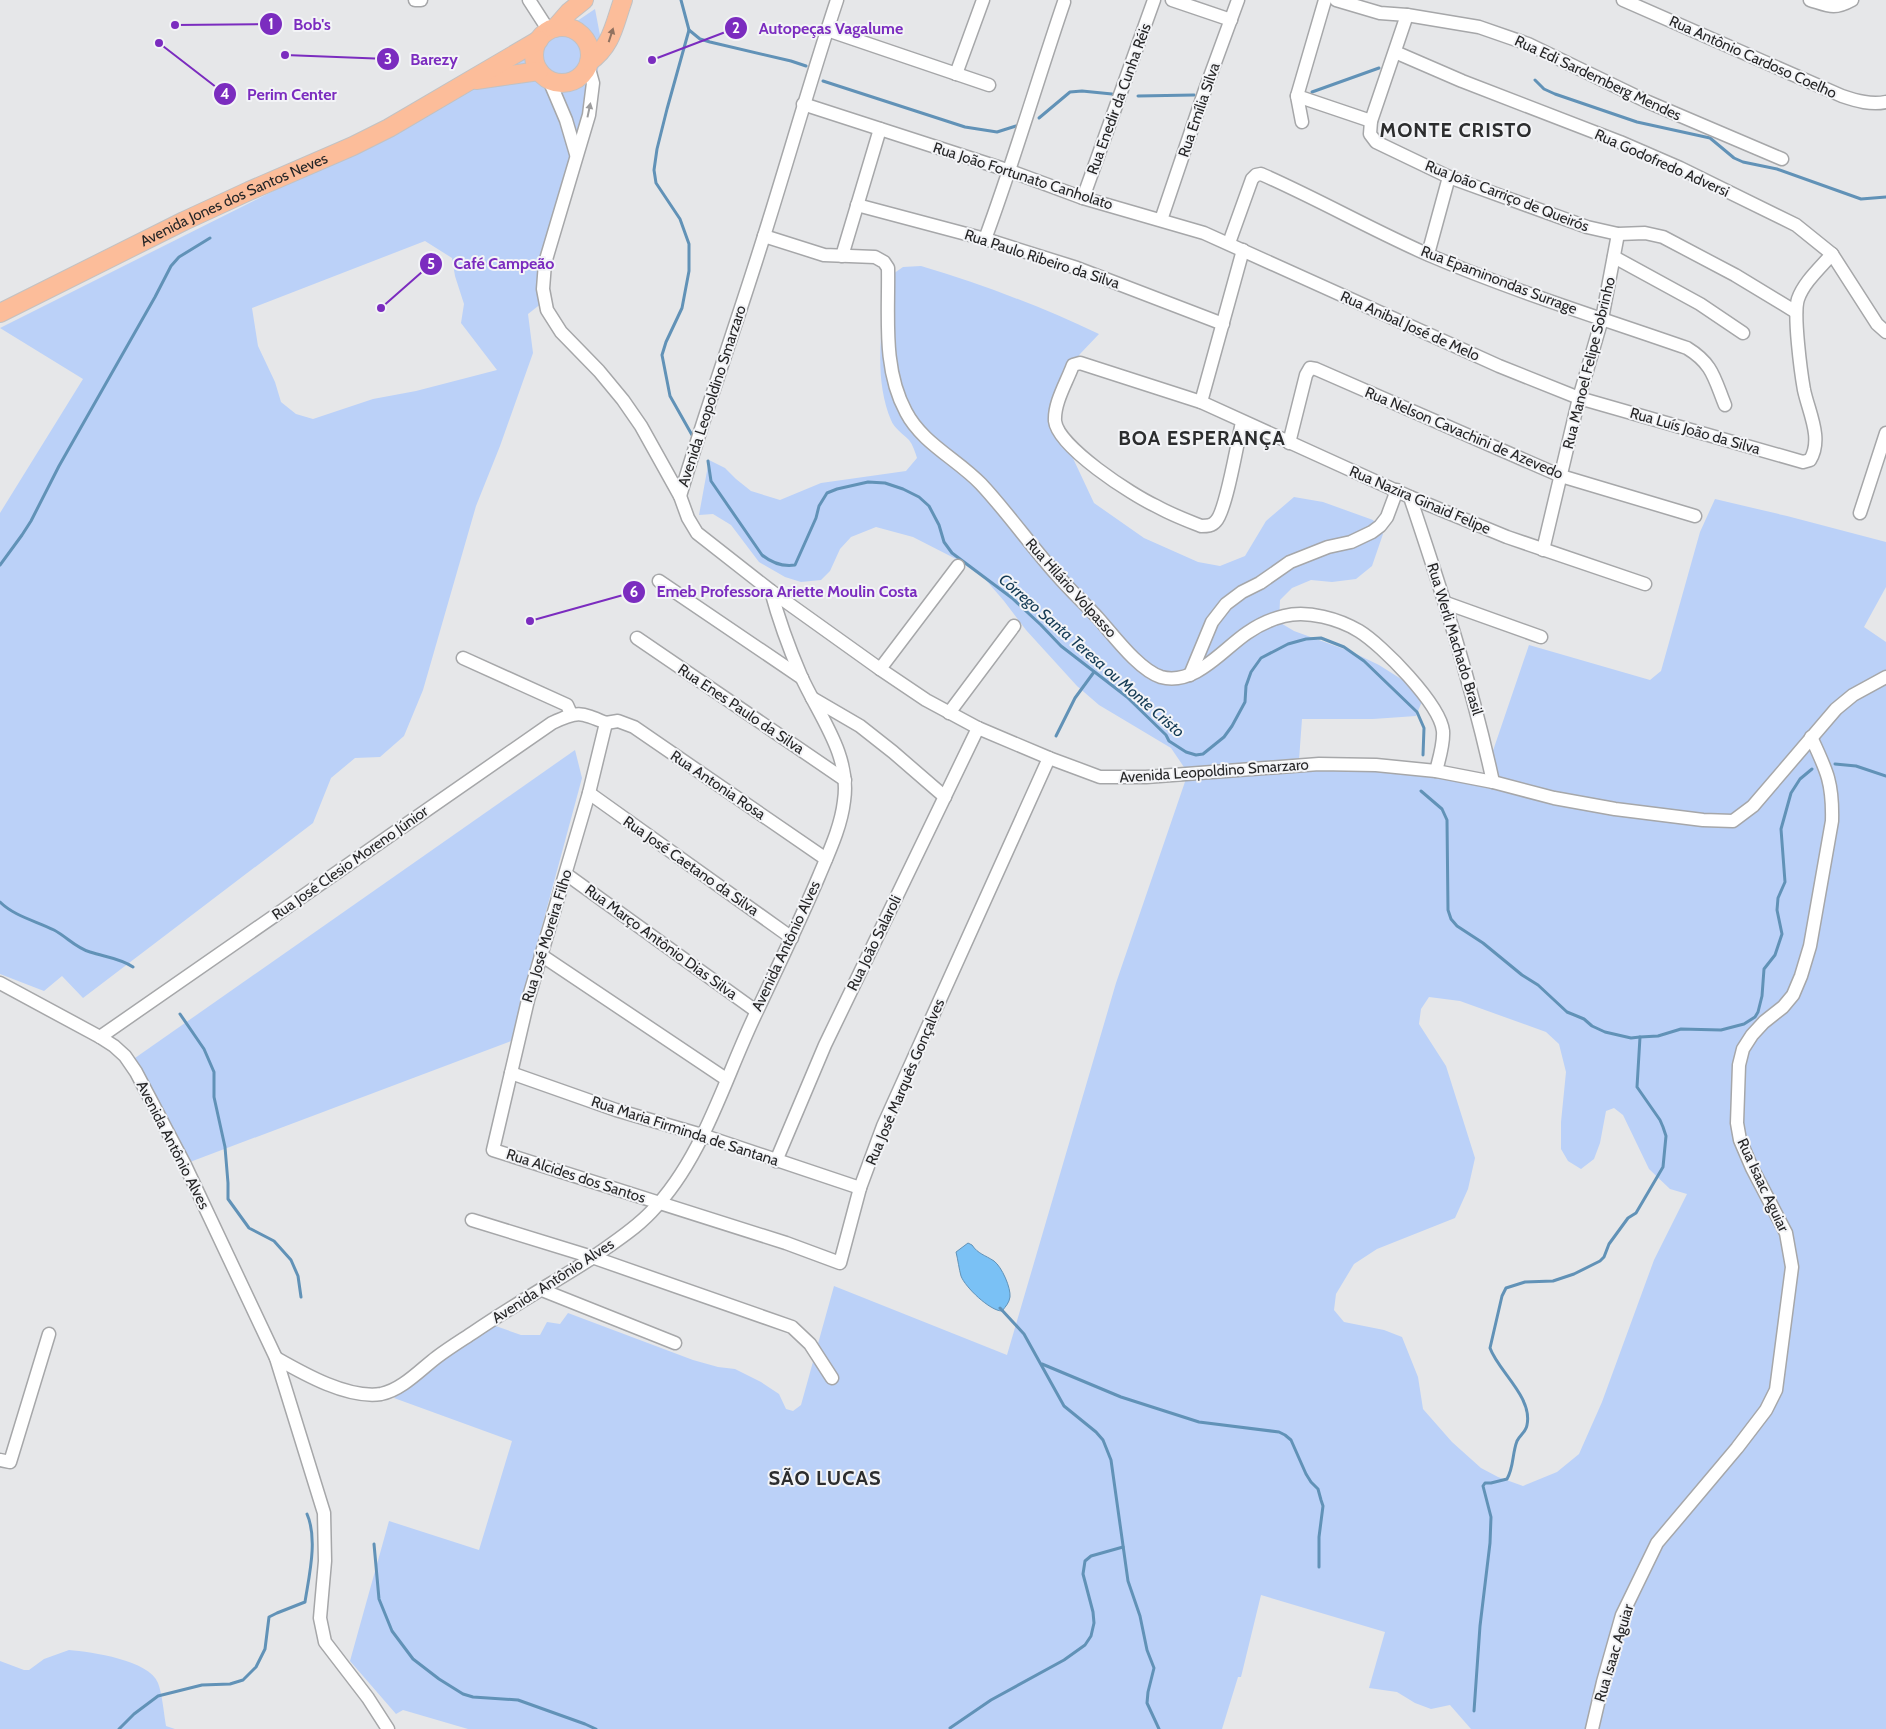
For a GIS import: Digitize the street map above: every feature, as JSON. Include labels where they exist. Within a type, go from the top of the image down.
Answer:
[{"type":"highway","name":"Avenida Jones dos Santos Neves","points":[[0,313],[184,221],[353,146],[389,128],[548,33],[584,0]]},
{"type":"highway","name":"Avenida Jones dos Santos Neves","points":[[466,82],[544,76],[562,83],[575,80],[608,43],[623,0]]},
{"type":"highway","points":[[544,76],[534,59],[534,52],[548,33],[569,28],[580,34],[588,45],[588,64]]},
{"type":"street","points":[[529,0],[548,33]]},
{"type":"street","name":"Avenida Leopoldino Smarzaro","points":[[837,0],[803,104],[764,236],[705,412],[680,496],[688,518],[697,533],[771,591],[880,669],[949,713],[978,728],[1100,777],[1118,778],[1348,763],[1436,771],[1493,782],[1554,798],[1616,809],[1703,820],[1733,821],[1753,806],[1836,709],[1853,695],[1886,677]]},
{"type":"street","points":[[956,74],[983,0]]},
{"type":"street","name":"Rua Enedir da Cunha Réis","points":[[1084,198],[1154,0]]},
{"type":"street","points":[[1172,0],[1231,20]]},
{"type":"street","name":"Rua Emília Silva","points":[[1161,220],[1238,0]]},
{"type":"street","points":[[1302,122],[1297,96],[1325,0]]},
{"type":"street","name":"Rua Edi Sardemberg Mendes","points":[[1336,0],[1380,13],[1407,15],[1479,27],[1528,44],[1648,102],[1782,159]]},
{"type":"street","name":"Rua Antônio Cardoso Coelho","points":[[1623,0],[1842,96],[1861,102],[1877,104],[1886,102]]},
{"type":"street","points":[[1810,0],[1828,6],[1840,6],[1852,0]]},
{"type":"street","points":[[985,239],[1010,171],[1064,2]]},
{"type":"street","points":[[1297,96],[1371,121],[1407,15]]},
{"type":"street","points":[[827,30],[989,86]]},
{"type":"street","name":"Rua Godofredo Adversi","points":[[1395,52],[1462,81],[1620,142],[1680,168],[1796,225],[1832,254],[1877,324],[1886,332]]},
{"type":"street","points":[[588,64],[593,83],[592,98],[545,263],[543,289],[547,310],[561,332],[599,370],[623,400],[641,426],[680,496]]},
{"type":"street","points":[[544,76],[566,120],[576,154]]},
{"type":"street","name":"Rua João Fortunato Canholato","points":[[803,104],[1010,171],[1084,198],[1204,233],[1243,250]]},
{"type":"street","name":"Rua João Carriço de Queirós","points":[[1371,121],[1370,134],[1382,145],[1449,177],[1587,227],[1618,234],[1645,233],[1663,237],[1735,275],[1796,312]]},
{"type":"street","points":[[842,256],[880,129]]},
{"type":"street","name":"Rua Epaminondas Surrage","points":[[1229,243],[1252,179],[1256,175],[1261,174],[1428,254],[1497,282],[1687,348],[1700,356],[1708,364],[1725,405]]},
{"type":"street","points":[[1428,254],[1449,177]]},
{"type":"street","name":"Rua Paulo Ribeiro da Silva","points":[[857,205],[985,239],[1077,268],[1223,324]]},
{"type":"street","name":"Rua Manoel Felipe Sobrinho","points":[[1543,550],[1579,398],[1602,318],[1618,234]]},
{"type":"street","name":"Rua Hilário Volpasso","points":[[764,236],[824,255],[875,257],[884,262],[888,268],[888,350],[897,389],[905,410],[922,434],[971,474],[1058,577],[1151,673],[1173,679],[1190,675],[1210,664],[1249,632],[1284,616],[1300,614],[1321,617],[1344,624],[1371,640],[1420,689],[1436,711],[1443,731],[1436,771]]},
{"type":"street","points":[[1201,402],[1243,250]]},
{"type":"street","name":"Rua Anibal José de Melo","points":[[1243,250],[1490,362],[1579,398]]},
{"type":"street","points":[[1796,312],[1797,302],[1802,290],[1832,254]]},
{"type":"street","points":[[1614,258],[1700,304],[1743,333]]},
{"type":"street","name":"Rua Luís João da Silva","points":[[1579,398],[1803,462],[1810,460],[1815,452],[1816,439],[1804,388],[1796,312]]},
{"type":"street","name":"Rua Nazira Ginaid Felipe","points":[[1242,422],[1223,509],[1215,522],[1209,526],[1202,526],[1141,498],[1087,461],[1064,438],[1058,430],[1055,421],[1056,408],[1071,370],[1076,364],[1080,363],[1201,402],[1410,497],[1543,550],[1645,584]]},
{"type":"street","name":"Rua Nelson Cavachini de Azevedo","points":[[1289,443],[1306,375],[1308,370],[1316,369],[1561,476],[1694,516]]},
{"type":"street","points":[[1860,513],[1886,433]]},
{"type":"street","points":[[1190,675],[1212,622],[1226,604],[1290,562],[1328,547],[1351,542],[1372,532],[1387,517],[1397,490]]},
{"type":"street","name":"Rua Werli Machado Brasil","points":[[1410,497],[1446,603],[1480,718],[1493,782]]},
{"type":"street","points":[[880,669],[958,566]]},
{"type":"street","points":[[659,581],[802,678]]},
{"type":"street","name":"Avenida Antônio Alves","points":[[0,983],[100,1037],[125,1056],[136,1072],[185,1165],[276,1358],[315,1379],[351,1391],[382,1394],[394,1390],[494,1318],[592,1258],[636,1226],[659,1202],[683,1171],[702,1135],[756,1011],[792,938],[826,859],[838,827],[844,801],[845,780],[834,738],[802,678],[782,632],[771,591]]},
{"type":"street","points":[[1446,603],[1541,637]]},
{"type":"street","points":[[949,713],[1014,626]]},
{"type":"street","name":"Rua Enes Paulo da Silva","points":[[637,638],[845,780]]},
{"type":"street","points":[[463,658],[567,706],[571,714],[586,715],[606,723]]},
{"type":"street","points":[[812,698],[860,726],[944,796]]},
{"type":"street","name":"Rua José Clesio Moreno Júnior","points":[[100,1037],[552,723],[571,714]]},
{"type":"street","name":"Rua Antonia Rosa","points":[[606,723],[618,721],[634,727],[826,859]]},
{"type":"street","name":"Rua José Moreira Filho","points":[[493,1150],[528,1000],[589,794],[606,723]]},
{"type":"street","name":"Rua João Salaroli","points":[[776,1160],[825,1045],[978,728]]},
{"type":"street","name":"Rua Isaac Aguiar","points":[[1592,1729],[1622,1614],[1657,1542],[1737,1448],[1766,1410],[1776,1390],[1792,1267],[1786,1233],[1752,1168],[1740,1140],[1737,1123],[1739,1064],[1742,1049],[1752,1035],[1764,1022],[1783,1007],[1793,995],[1810,946],[1832,821],[1833,804],[1832,788],[1828,774],[1811,737]]},
{"type":"street","name":"Rua José Marquês Gonçalves","points":[[659,1202],[786,1243],[840,1264],[860,1188],[883,1126],[1049,758]]},
{"type":"street","name":"Rua José Caetano da Silva","points":[[589,794],[792,938]]},
{"type":"street","name":"Rua Março Antônio Dias Silva","points":[[566,874],[756,1011]]},
{"type":"street","points":[[541,955],[726,1079]]},
{"type":"street","name":"Rua Maria Firminda de Santana","points":[[511,1073],[616,1110],[702,1135],[860,1188]]},
{"type":"street","name":"Rua Alcides dos Santos","points":[[493,1150],[659,1202]]},
{"type":"street","points":[[472,1220],[592,1258],[792,1327],[810,1344],[832,1378]]},
{"type":"street","points":[[542,1290],[675,1343]]},
{"type":"street","points":[[0,1460],[10,1462],[49,1334]]},
{"type":"street","points":[[276,1358],[324,1513],[325,1562],[320,1618],[326,1642],[368,1698],[388,1729]]},
{"type":"shaded area","points":[[595,9],[603,51],[583,124],[542,303],[528,314],[533,353],[500,446],[476,506],[423,690],[404,736],[380,757],[355,758],[331,778],[313,823],[83,998],[62,976],[44,991],[0,974],[0,513],[83,379],[0,328],[429,113],[522,58]],"holes":[[[425,241],[452,258],[455,276],[464,304],[461,323],[497,370],[416,391],[373,399],[313,419],[296,414],[281,402],[275,382],[258,346],[252,308]]]},
{"type":"shaded area","points":[[921,266],[967,280],[1034,305],[1099,334],[1080,354],[1065,375],[1049,418],[1071,454],[1094,503],[1144,538],[1198,562],[1220,566],[1245,556],[1266,521],[1294,497],[1323,502],[1373,520],[1383,534],[1372,566],[1356,579],[1332,582],[1311,580],[1292,588],[1280,600],[1279,622],[1294,631],[1352,652],[1379,665],[1417,689],[1423,699],[1416,716],[1373,719],[1302,719],[1299,760],[1482,783],[1529,645],[1650,680],[1661,671],[1700,532],[1715,499],[1886,542],[1886,587],[1864,627],[1886,642],[1886,1729],[1471,1729],[1450,1705],[1431,1709],[1415,1703],[1397,1692],[1369,1688],[1385,1632],[1261,1595],[1241,1677],[1238,1677],[1222,1729],[468,1729],[403,1710],[396,1714],[350,1661],[389,1521],[479,1550],[512,1441],[394,1398],[487,1323],[521,1335],[540,1335],[547,1322],[560,1324],[568,1313],[693,1360],[718,1367],[735,1369],[761,1382],[779,1394],[786,1409],[793,1411],[801,1405],[834,1286],[1007,1355],[1116,983],[1188,773],[1171,748],[1099,705],[1077,686],[1026,630],[985,579],[958,560],[913,537],[876,527],[851,537],[840,549],[830,571],[821,580],[801,582],[785,577],[759,562],[731,525],[713,514],[699,515],[709,460],[725,468],[751,491],[780,500],[821,483],[906,471],[917,458],[909,440],[892,423],[885,404],[880,368],[884,311],[890,276],[903,267]],"holes":[[[1429,997],[1460,1001],[1546,1032],[1559,1044],[1566,1072],[1561,1122],[1561,1149],[1568,1161],[1581,1169],[1594,1159],[1600,1143],[1606,1111],[1614,1108],[1623,1115],[1649,1169],[1670,1189],[1687,1194],[1654,1260],[1602,1402],[1579,1454],[1557,1472],[1523,1486],[1498,1477],[1481,1468],[1452,1442],[1423,1409],[1418,1377],[1402,1337],[1384,1330],[1344,1322],[1334,1310],[1336,1294],[1354,1264],[1377,1249],[1455,1218],[1468,1189],[1475,1158],[1446,1066],[1419,1024],[1421,1009]]]},
{"type":"shaded area","points":[[575,750],[582,778],[511,1041],[190,1162],[135,1058]]},
{"type":"shaded area","points":[[968,1243],[994,1261],[1003,1273],[1009,1288],[1010,1297],[1002,1311],[991,1307],[979,1298],[963,1281],[956,1252]]},
{"type":"shaded area","points":[[69,1650],[105,1655],[144,1668],[153,1675],[158,1683],[166,1726],[175,1729],[0,1729],[0,1661],[29,1670],[44,1659]]},
{"type":"waterway","name":"Córrego Santa Teresa ou Monte Cristo","points":[[681,0],[689,30],[667,109],[654,170],[656,183],[680,219],[689,244],[689,271],[682,308],[662,355],[670,396],[692,435]]},
{"type":"waterway","points":[[689,30],[700,39],[806,66]]},
{"type":"waterway","points":[[1312,92],[1379,68]]},
{"type":"waterway","points":[[1535,80],[1544,89],[1555,94],[1637,122],[1710,138],[1734,158],[1743,162],[1777,169],[1861,199],[1886,197]]},
{"type":"waterway","points":[[823,81],[965,127],[997,132],[1016,126]]},
{"type":"waterway","points":[[1039,118],[1070,92],[1082,91],[1112,94]]},
{"type":"waterway","points":[[1138,96],[1194,95]]},
{"type":"waterway","points":[[0,565],[31,521],[59,466],[171,266],[179,257],[210,238]]},
{"type":"waterway","name":"Córrego Santa Teresa ou Monte Cristo","points":[[708,461],[711,481],[762,555],[781,565],[795,565],[816,518],[819,506],[827,493],[868,482],[885,483],[919,497],[929,506],[939,525],[944,542],[952,553],[1012,598],[1061,646],[1127,697],[1166,735],[1169,741],[1186,752],[1196,755],[1203,754],[1224,737],[1245,702],[1246,686],[1251,672],[1261,658],[1288,644],[1306,639],[1321,638],[1344,647],[1364,661],[1417,712],[1424,728],[1423,755]]},
{"type":"waterway","points":[[1056,736],[1075,698],[1094,672]]},
{"type":"waterway","name":"Córrego Santa Teresa ou Monte Cristo","points":[[1835,764],[1856,766],[1886,776]]},
{"type":"waterway","name":"Córrego Santa Teresa ou Monte Cristo","points":[[1421,791],[1442,809],[1447,820],[1448,910],[1451,919],[1457,926],[1483,943],[1522,975],[1538,985],[1567,1012],[1584,1019],[1592,1026],[1605,1032],[1631,1038],[1658,1036],[1681,1029],[1721,1030],[1744,1024],[1755,1017],[1762,996],[1764,969],[1775,955],[1782,934],[1777,910],[1778,898],[1785,882],[1781,829],[1791,793],[1800,779],[1812,769]]},
{"type":"waterway","points":[[0,902],[18,915],[54,930],[85,950],[118,960],[133,967]]},
{"type":"waterway","points":[[180,1014],[204,1049],[214,1072],[214,1097],[225,1147],[228,1199],[249,1228],[274,1241],[291,1260],[298,1276],[301,1297]]},
{"type":"waterway","points":[[1474,1711],[1480,1626],[1490,1543],[1491,1517],[1483,1486],[1485,1483],[1507,1479],[1511,1470],[1517,1441],[1527,1425],[1525,1404],[1490,1348],[1502,1296],[1506,1288],[1525,1282],[1553,1281],[1574,1274],[1600,1261],[1604,1257],[1609,1244],[1628,1218],[1636,1213],[1663,1167],[1666,1136],[1660,1120],[1637,1087],[1640,1037]]},
{"type":"waterway","points":[[1000,1308],[1024,1334],[1064,1406],[1103,1440],[1111,1460],[1128,1581],[1140,1616],[1147,1650],[1154,1668],[1147,1703],[1159,1729]]},
{"type":"waterway","points":[[1042,1364],[1121,1397],[1199,1422],[1279,1432],[1285,1435],[1291,1440],[1306,1474],[1318,1489],[1323,1506],[1319,1537],[1319,1567]]},
{"type":"waterway","points":[[119,1729],[134,1714],[158,1696],[202,1685],[230,1684],[243,1680],[256,1667],[265,1649],[269,1617],[305,1602],[312,1546],[312,1535],[307,1514]]},
{"type":"waterway","points":[[374,1544],[379,1599],[392,1631],[413,1659],[463,1694],[473,1697],[518,1700],[596,1729]]},
{"type":"waterway","points":[[950,1728],[991,1700],[1064,1660],[1085,1645],[1091,1636],[1094,1623],[1083,1574],[1085,1561],[1091,1556],[1123,1547]]},
{"type":"place","name":"Bob's","points":[[175,25]]},
{"type":"place","name":"Perim Center","points":[[159,43]]},
{"type":"place","name":"Barezy","points":[[285,55]]},
{"type":"place","name":"Autopeças Vagalume","points":[[652,60]]},
{"type":"place","name":"Café Campeão","points":[[381,308]]},
{"type":"place","name":"Emeb Professora Ariette Moulin Costa","points":[[530,621]]},
{"type":"district","name":"MONTE CRISTO","points":[[1456,130]]},
{"type":"district","name":"BOA ESPERANÇA","points":[[1202,438]]},
{"type":"district","name":"SÃO LUCAS","points":[[825,1478]]}]
